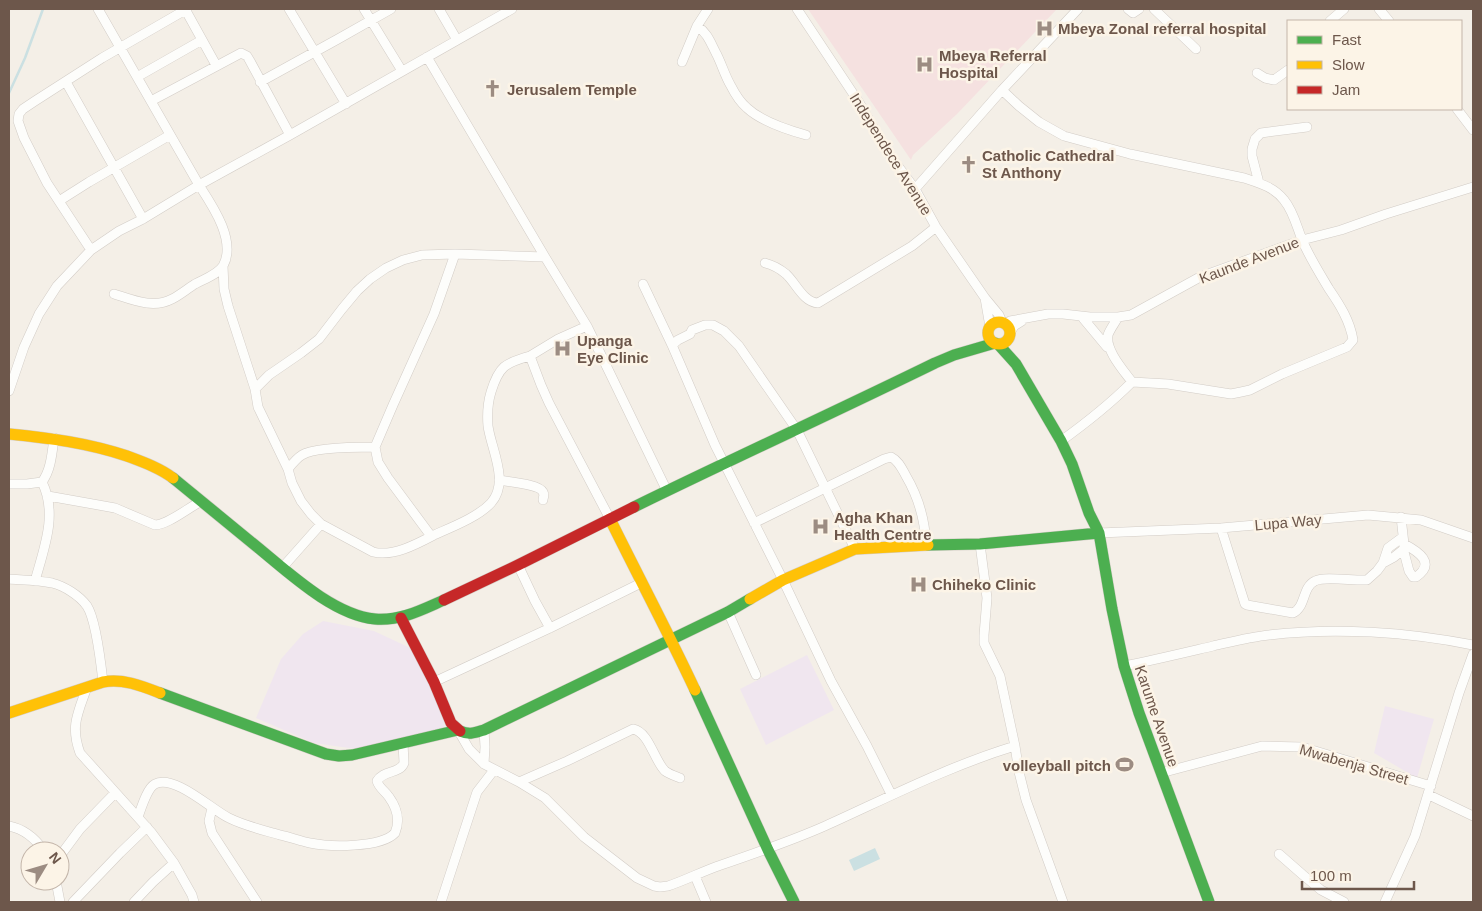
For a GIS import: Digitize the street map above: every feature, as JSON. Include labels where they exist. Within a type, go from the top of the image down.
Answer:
[{"type":"main road","points":[[9,434],[54,438],[104,448],[144,462],[170,476],[282,568],[308,588],[346,612],[374,619],[401,618],[411,616],[518,565],[724,463],[797,430],[934,363],[965,352],[1003,334],[995,322],[965,352]]},
{"type":"main road","name":"Karume Avenue","points":[[989,328],[990,340],[1003,334],[1016,364],[1061,440],[1072,464],[1089,513],[1099,533],[1124,666],[1209,902]]},
{"type":"main road","points":[[610,519],[640,583],[671,639],[768,850],[794,902]]},
{"type":"main road","points":[[9,713],[114,680],[142,686],[326,754],[338,756],[352,755],[458,730],[472,734],[484,730],[728,612],[783,580],[855,549],[980,544],[1099,533]]},
{"type":"main road","points":[[401,618],[452,722],[458,730]]},
{"type":"street","points":[[98,9],[224,229],[227,240],[223,266],[224,289],[255,389],[258,407],[301,501],[321,524],[380,554],[392,552],[431,536],[473,516],[492,502],[499,480],[498,464],[488,426],[488,414],[489,398],[499,371],[506,365],[530,356],[558,339],[587,326]]},
{"type":"street","points":[[91,250],[47,183],[24,138],[18,121],[19,114],[23,109],[102,58],[186,9],[216,65]]},
{"type":"street","points":[[288,9],[346,104]]},
{"type":"street","points":[[364,9],[402,72]]},
{"type":"street","points":[[260,82],[391,9]]},
{"type":"street","points":[[439,9],[457,40]]},
{"type":"street","points":[[9,391],[24,348],[39,314],[57,286],[91,250],[119,231],[143,219],[198,185],[346,104],[512,9]]},
{"type":"street","points":[[682,62],[708,9]]},
{"type":"street","name":"Independece Avenue","points":[[797,9],[860,104],[886,150],[915,189],[936,228],[985,298],[996,310],[1003,334]]},
{"type":"street","points":[[915,189],[1002,90],[1078,9]]},
{"type":"street","points":[[1128,9],[1133,13],[1139,9]]},
{"type":"street","points":[[1154,9],[1196,49]]},
{"type":"street","points":[[1331,20],[1344,9]]},
{"type":"street","points":[[1379,9],[1388,20]]},
{"type":"street","points":[[698,26],[706,34],[724,68],[730,84],[746,108],[776,124],[806,135]]},
{"type":"street","points":[[137,77],[202,40]]},
{"type":"street","points":[[151,102],[216,65],[239,54],[244,54],[250,61],[290,135]]},
{"type":"street","points":[[427,57],[587,326],[667,491]]},
{"type":"street","points":[[1257,73],[1265,78],[1274,80],[1287,71]]},
{"type":"street","points":[[66,82],[143,219]]},
{"type":"street","points":[[1002,90],[1039,122],[1064,136],[1130,154],[1259,183],[1270,188],[1285,200],[1294,216],[1302,240],[1340,304],[1351,328],[1353,340],[1347,347],[1282,374],[1250,390],[1231,394],[1168,384],[1132,382],[1106,406],[1061,440]]},
{"type":"street","points":[[1458,110],[1473,130]]},
{"type":"street","points":[[1259,183],[1252,156],[1255,139],[1261,133],[1307,127]]},
{"type":"street","points":[[59,201],[170,135]]},
{"type":"street","name":"Kaunde Avenue","points":[[1003,334],[1010,321],[1048,314],[1082,317],[1131,315],[1200,278],[1302,240],[1473,188]]},
{"type":"street","points":[[765,263],[773,265],[786,274],[803,294],[815,303],[818,303],[912,246],[936,228]]},
{"type":"street","points":[[255,389],[269,375],[319,339],[357,291],[370,279],[386,268],[403,260],[422,255],[455,254],[545,257]]},
{"type":"street","points":[[431,536],[388,478],[378,462],[374,447],[434,314],[455,254]]},
{"type":"street","points":[[114,294],[146,304],[160,304],[172,299],[215,273],[223,266]]},
{"type":"street","points":[[643,284],[672,345],[715,445],[831,681],[891,794]]},
{"type":"street","points":[[985,298],[989,328]]},
{"type":"street","points":[[1082,317],[1104,341],[1132,382]]},
{"type":"street","points":[[1111,352],[1108,337],[1118,317]]},
{"type":"street","points":[[672,345],[690,334],[692,330],[705,325],[713,325],[720,328],[739,346],[797,430],[855,549]]},
{"type":"street","points":[[530,356],[553,410],[610,519]]},
{"type":"street","points":[[9,484],[36,484],[42,482],[46,476],[51,459],[54,438]]},
{"type":"street","points":[[288,469],[302,454],[309,451],[374,447]]},
{"type":"street","points":[[754,523],[891,457],[899,464],[915,492],[923,515],[926,545]]},
{"type":"street","points":[[499,480],[538,487],[543,492],[542,500]]},
{"type":"street","points":[[35,581],[50,525],[48,496],[42,482]]},
{"type":"street","points":[[48,496],[115,508],[155,525],[166,522],[186,508],[200,502]]},
{"type":"street","name":"Lupa Way","points":[[1099,533],[1221,528],[1368,515],[1421,520],[1473,538]]},
{"type":"street","points":[[1221,528],[1243,600],[1247,605],[1293,613],[1298,610],[1310,585],[1315,580],[1367,580],[1383,563],[1394,557],[1404,543],[1400,517]]},
{"type":"street","points":[[282,568],[321,524]]},
{"type":"street","points":[[980,544],[988,598],[984,643],[1000,676],[1026,800],[1063,902]]},
{"type":"street","points":[[518,565],[550,628]]},
{"type":"street","points":[[9,579],[52,583],[69,590],[87,606],[92,618],[97,641],[103,682]]},
{"type":"street","points":[[434,682],[550,628],[640,583]]},
{"type":"street","points":[[728,612],[756,675]]},
{"type":"street","points":[[1124,666],[1246,639],[1292,632],[1391,634],[1440,639],[1473,645]]},
{"type":"street","points":[[1385,902],[1415,836],[1473,654]]},
{"type":"street","points":[[87,687],[75,722],[80,754],[147,827],[174,863],[194,902]]},
{"type":"street","points":[[519,782],[633,729],[637,730],[644,737],[666,772],[680,778]]},
{"type":"street","points":[[458,730],[469,749],[484,764],[545,798],[584,837],[637,878],[660,887],[668,886],[719,866],[768,850],[825,826],[891,794],[988,754],[1015,746]]},
{"type":"street","points":[[484,730],[484,764]]},
{"type":"street","points":[[138,817],[152,786],[156,783],[166,783],[177,785],[190,792],[229,818],[258,828],[310,843],[337,845],[371,843],[396,833],[399,822],[396,812],[390,798],[379,787],[377,781],[379,777],[403,766],[403,743]]},
{"type":"street","name":"Mwabenja Street","points":[[1161,773],[1262,746],[1302,747],[1430,790],[1473,816]]},
{"type":"street","points":[[441,902],[478,792],[494,770]]},
{"type":"street","points":[[70,842],[80,829],[115,792]]},
{"type":"street","points":[[212,808],[209,821],[212,833],[257,902]]},
{"type":"street","points":[[9,826],[15,827],[36,841]]},
{"type":"street","points":[[73,902],[147,827]]},
{"type":"street","points":[[1279,854],[1321,890],[1344,902]]},
{"type":"street","points":[[134,902],[174,863]]},
{"type":"street","points":[[695,876],[706,902]]},
{"type":"shaded area","name":"Mbeya Referral Hospital","points":[[808,9],[1057,9],[957,114],[913,155],[911,160]]},
{"type":"shaded area","points":[[323,621],[374,631],[421,653],[439,681],[445,729],[363,750],[314,743],[256,718],[281,659],[303,634]]},
{"type":"shaded area","points":[[807,655],[834,710],[766,745],[740,689]]},
{"type":"shaded area","points":[[1385,706],[1434,719],[1417,778],[1374,753]]},
{"type":"shaded area","points":[[875,848],[880,859],[854,871],[849,860]]},
{"type":"waterway","points":[[9,93],[25,58],[43,9]]},
{"type":"traffic: fast","points":[[634,507],[935,363],[954,355],[995,343]]},
{"type":"traffic: fast","points":[[998,344],[1016,364],[1061,441],[1072,464],[1089,513],[1099,533],[1124,666],[1139,713],[1209,902]]},
{"type":"traffic: fast","points":[[173,478],[312,591],[343,610],[359,616],[384,619],[402,617],[444,600]]},
{"type":"traffic: fast","points":[[928,545],[980,544],[1099,533]]},
{"type":"traffic: fast","points":[[460,731],[472,733],[484,730],[728,612],[750,599]]},
{"type":"traffic: fast","points":[[695,690],[768,850],[794,902]]},
{"type":"traffic: fast","points":[[160,693],[326,754],[339,756],[352,755],[458,730]]},
{"type":"traffic: slow","points":[[999,322],[1007,325],[1010,333],[1007,341],[999,344],[991,341],[988,333],[991,325],[999,322]]},
{"type":"traffic: slow","points":[[9,434],[39,437],[112,451],[163,471],[173,478]]},
{"type":"traffic: slow","points":[[610,519],[695,690]]},
{"type":"traffic: slow","points":[[750,599],[783,580],[855,549],[928,545]]},
{"type":"traffic: slow","points":[[9,713],[110,681],[132,683],[160,693]]},
{"type":"traffic: jam","points":[[444,600],[634,507]]},
{"type":"traffic: jam","points":[[401,618],[434,682],[451,723],[460,731]]},
{"type":"place","name":"Mbeya Zonal referral hospital","points":[[1044,28]]},
{"type":"place","name":"Mbeya Referral Hospital","points":[[925,64]]},
{"type":"place","name":"Jerusalem Temple","points":[[493,89]]},
{"type":"place","name":"Catholic Cathedral St Anthony","points":[[968,164]]},
{"type":"place","name":"Upanga Eye Clinic","points":[[563,349]]},
{"type":"place","name":"Agha Khan Health Centre","points":[[820,526]]},
{"type":"place","name":"Chiheko Clinic","points":[[918,584]]},
{"type":"place","name":"volleyball pitch","points":[[1125,765]]}]
